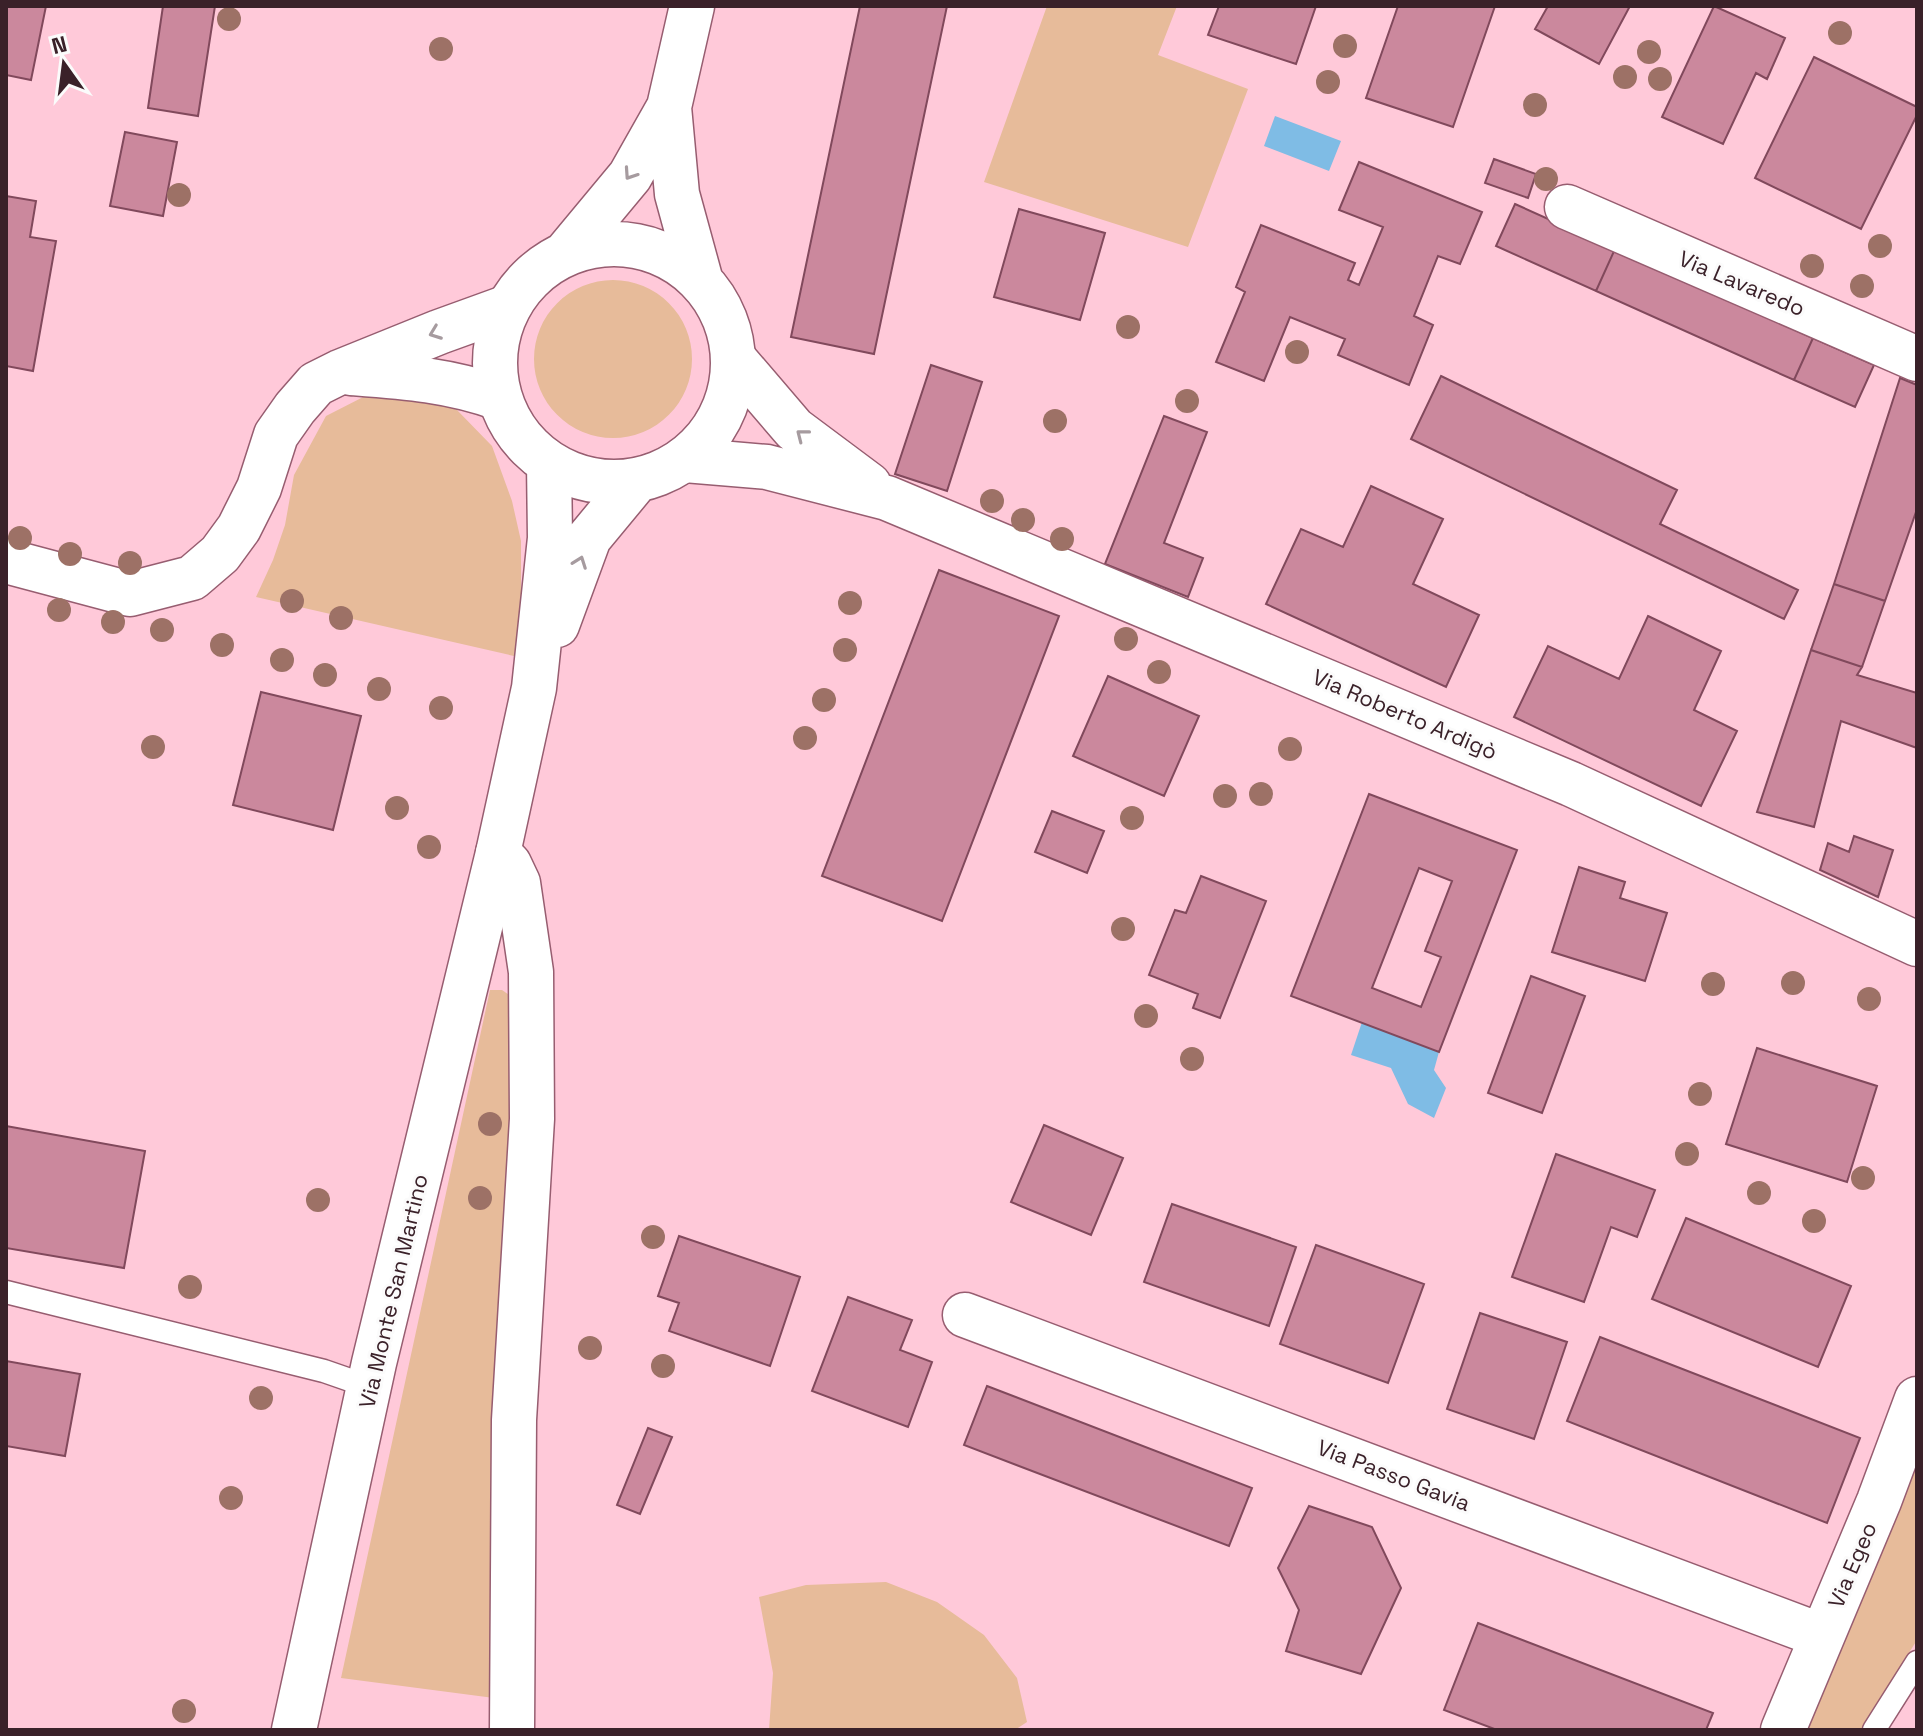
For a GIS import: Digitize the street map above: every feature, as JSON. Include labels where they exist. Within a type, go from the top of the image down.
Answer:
[{"type":"street","points":[[566,253],[601,244],[637,245],[671,256],[700,278],[718,302],[730,329],[734,359],[730,397],[712,433],[685,460],[662,473],[637,480],[607,482],[577,476],[549,463],[519,436],[499,398],[494,367],[497,336],[508,307],[532,275],[566,253],[630,176],[669,107],[692,6]]},
{"type":"street","points":[[669,107],[677,194],[700,278]]},
{"type":"street","name":"Via Lavaredo","points":[[1567,207],[1917,359]]},
{"type":"street","points":[[6,561],[130,594],[192,578],[220,554],[239,528],[259,488],[276,435],[316,384],[439,332],[508,307]]},
{"type":"street","name":"Via Roberto Ardigò","points":[[734,359],[794,429],[887,498]]},
{"type":"street","points":[[340,372],[416,378],[469,387],[499,398]]},
{"type":"street","name":"Via Roberto Ardigò","points":[[685,460],[767,467],[887,498],[1571,784],[1917,944]]},
{"type":"street","name":"Via Monte San Martino","points":[[294,1730],[370,1387],[498,853],[534,688],[550,538],[549,463]]},
{"type":"street","name":"Via Monte San Martino","points":[[534,688],[589,538],[637,480]]},
{"type":"street","points":[[498,853],[509,864],[518,883],[531,972],[532,1119],[514,1420],[512,1730]]},
{"type":"street","name":"Via Passo Gavia","points":[[965,1315],[1822,1636]]},
{"type":"street","name":"Via Egeo","points":[[1783,1730],[1879,1501],[1917,1399]]},
{"type":"lane","points":[[6,1292],[324,1371],[370,1387]]},
{"type":"lane","points":[[1874,1730],[1917,1662]]},
{"type":"shaded area","points":[[1047,6],[1177,6],[1158,55],[1248,89],[1188,247],[984,182]]},
{"type":"shaded area","points":[[613,280],[643,286],[669,303],[686,329],[692,359],[686,389],[669,415],[643,432],[613,438],[583,432],[557,415],[540,389],[534,359],[540,329],[557,303],[583,286]]},
{"type":"shaded area","points":[[373,392],[425,397],[457,410],[492,446],[512,501],[521,541],[521,610],[514,656],[256,597],[285,525],[294,475],[326,416]]},
{"type":"shaded area","points":[[490,990],[502,990],[515,999],[494,1698],[341,1678]]},
{"type":"shaded area","points":[[1917,1463],[1917,1640],[1861,1730],[1808,1730]]},
{"type":"shaded area","points":[[886,1582],[937,1602],[984,1635],[1017,1678],[1027,1722],[1015,1730],[769,1730],[773,1673],[759,1597],[806,1585]]},
{"type":"water","points":[[1275,116],[1341,141],[1329,171],[1264,146]]},
{"type":"water","points":[[1362,1022],[1439,1052],[1434,1070],[1446,1088],[1434,1118],[1408,1104],[1391,1068],[1351,1055]]},
{"type":"building","points":[[6,6],[46,6],[31,80],[6,75]]},
{"type":"building","points":[[163,6],[215,6],[198,116],[148,108]]},
{"type":"building","points":[[860,6],[947,6],[874,354],[791,337]]},
{"type":"building","points":[[1219,6],[1316,6],[1296,64],[1208,35]]},
{"type":"building","points":[[1398,6],[1495,6],[1453,127],[1366,98]]},
{"type":"building","points":[[1548,6],[1630,6],[1599,64],[1535,29]]},
{"type":"building","points":[[1714,6],[1785,38],[1767,79],[1756,73],[1723,144],[1662,117]]},
{"type":"building","points":[[1814,57],[1917,107],[1917,115],[1861,229],[1755,178]]},
{"type":"building","points":[[125,132],[177,142],[163,216],[110,206]]},
{"type":"building","points":[[1494,159],[1536,174],[1528,198],[1485,183]]},
{"type":"building","points":[[1359,162],[1482,212],[1460,264],[1438,256],[1414,316],[1433,325],[1409,385],[1338,355],[1345,339],[1290,317],[1264,381],[1216,362],[1245,292],[1236,287],[1261,225],[1355,263],[1348,280],[1359,285],[1383,227],[1339,210]]},
{"type":"building","points":[[6,196],[36,201],[30,237],[56,241],[33,371],[6,366]]},
{"type":"building","points":[[1515,204],[1615,249],[1596,291],[1496,246]]},
{"type":"building","points":[[1019,209],[1105,233],[1080,320],[994,297]]},
{"type":"building","points":[[1615,249],[1813,338],[1794,380],[1596,291]]},
{"type":"building","points":[[1813,338],[1874,365],[1855,407],[1794,380]]},
{"type":"building","points":[[931,365],[982,382],[947,491],[895,474]]},
{"type":"building","points":[[1441,376],[1677,490],[1660,524],[1798,590],[1784,619],[1411,439]]},
{"type":"building","points":[[1900,378],[1917,385],[1917,509],[1885,601],[1834,584]]},
{"type":"building","points":[[1164,416],[1207,432],[1164,543],[1203,558],[1188,597],[1105,564]]},
{"type":"building","points":[[1371,486],[1443,519],[1413,584],[1479,615],[1446,687],[1266,604],[1301,529],[1343,547]]},
{"type":"building","points":[[939,570],[1059,616],[942,921],[822,876]]},
{"type":"building","points":[[1834,584],[1885,601],[1862,667],[1811,650]]},
{"type":"building","points":[[1648,616],[1721,651],[1694,710],[1737,731],[1701,806],[1514,717],[1548,646],[1619,679]]},
{"type":"building","points":[[1811,650],[1862,667],[1857,675],[1917,693],[1917,748],[1841,721],[1814,827],[1757,812]]},
{"type":"building","points":[[1108,676],[1199,716],[1164,796],[1073,756]]},
{"type":"building","points":[[261,692],[361,716],[333,830],[233,805]]},
{"type":"building","points":[[1369,794],[1517,850],[1439,1052],[1291,996]],"holes":[[[1419,868],[1452,881],[1425,951],[1441,957],[1421,1007],[1372,988]]]},
{"type":"building","points":[[1052,811],[1104,831],[1087,873],[1035,852]]},
{"type":"building","points":[[1854,836],[1893,850],[1878,897],[1820,870],[1828,843],[1849,852]]},
{"type":"building","points":[[1579,867],[1625,882],[1620,898],[1667,913],[1645,981],[1552,952]]},
{"type":"building","points":[[1201,876],[1266,901],[1220,1018],[1193,1008],[1198,994],[1149,975],[1175,910],[1186,913]]},
{"type":"building","points":[[1531,976],[1585,996],[1542,1113],[1488,1093]]},
{"type":"building","points":[[1757,1048],[1877,1086],[1847,1182],[1726,1144]]},
{"type":"building","points":[[1044,1125],[1123,1158],[1091,1235],[1011,1202]]},
{"type":"building","points":[[6,1126],[145,1151],[124,1268],[6,1248]]},
{"type":"building","points":[[1556,1154],[1655,1190],[1637,1237],[1611,1227],[1584,1302],[1512,1277]]},
{"type":"building","points":[[1172,1204],[1296,1247],[1269,1326],[1144,1282]]},
{"type":"building","points":[[1686,1218],[1851,1286],[1818,1367],[1652,1299]]},
{"type":"building","points":[[679,1236],[800,1277],[770,1366],[669,1331],[679,1303],[658,1296]]},
{"type":"building","points":[[1316,1245],[1424,1284],[1388,1383],[1280,1344]]},
{"type":"building","points":[[848,1297],[912,1320],[900,1350],[932,1362],[908,1427],[812,1391]]},
{"type":"building","points":[[1480,1313],[1567,1342],[1534,1439],[1447,1409]]},
{"type":"building","points":[[1600,1337],[1860,1438],[1827,1523],[1567,1421]]},
{"type":"building","points":[[6,1361],[80,1374],[65,1456],[6,1446]]},
{"type":"building","points":[[987,1386],[1252,1488],[1229,1546],[964,1445]]},
{"type":"building","points":[[648,1428],[672,1437],[640,1514],[617,1505]]},
{"type":"building","points":[[1309,1506],[1372,1527],[1401,1588],[1361,1674],[1286,1651],[1299,1610],[1278,1568]]},
{"type":"building","points":[[1478,1623],[1713,1713],[1706,1730],[1497,1730],[1444,1710]]}]
